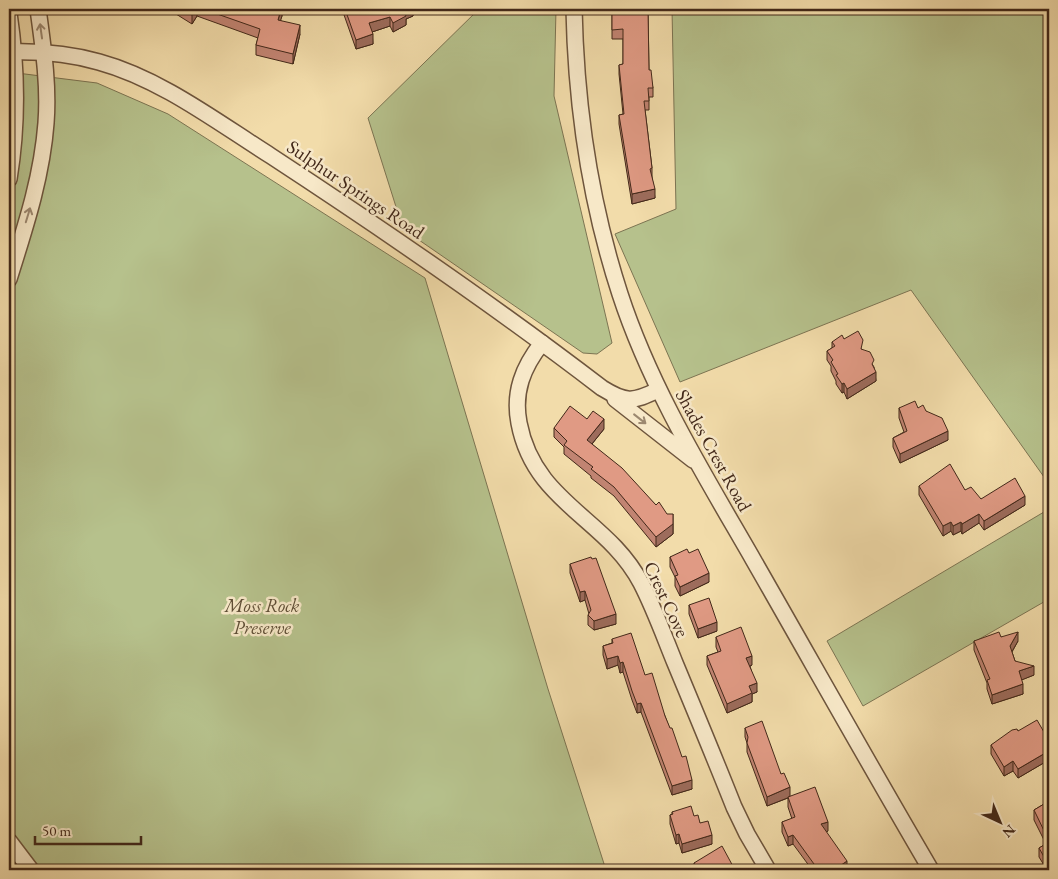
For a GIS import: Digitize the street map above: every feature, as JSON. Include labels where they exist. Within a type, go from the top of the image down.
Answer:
[{"type":"street","points":[[9,279],[30,210],[39,170],[46,122],[44,54],[38,9]]},
{"type":"street","name":"Shades Crest Road","points":[[574,9],[578,86],[586,152],[597,211],[620,295],[658,390],[931,870]]},
{"type":"street","points":[[9,13],[12,52],[13,143],[9,179]]},
{"type":"street","name":"Sulphur Springs Road","points":[[12,52],[44,54],[99,62],[133,74],[187,102],[420,255],[602,388],[622,400],[638,400],[658,390]]},
{"type":"street","name":"Crest Cove","points":[[542,343],[524,369],[517,398],[521,432],[529,456],[548,486],[615,548],[640,582],[738,816],[768,870]]},
{"type":"street","points":[[602,388],[699,465]]},
{"type":"street","points":[[9,841],[31,870]]},
{"type":"green space","points":[[479,9],[556,9],[554,96],[612,343],[597,354],[583,353],[403,229],[368,118]]},
{"type":"green space","points":[[672,9],[1049,9],[1049,484],[911,290],[680,382],[615,234],[676,209]]},
{"type":"green space","name":"Moss Rock Preserve","points":[[9,72],[97,83],[168,114],[425,278],[548,689],[606,870],[9,870]]},
{"type":"green space","points":[[1049,509],[1049,599],[863,706],[827,641]]},
{"type":"building","points":[[183,9],[196,9],[192,15]]},
{"type":"building","points":[[203,9],[281,9],[278,20],[300,25],[293,54],[256,45],[260,29]]},
{"type":"building","points":[[345,9],[408,9],[404,11],[406,16],[393,23],[390,17],[369,23],[373,34],[356,40]]},
{"type":"building","points":[[627,9],[648,9],[649,70],[651,70],[653,88],[648,88],[649,101],[644,101],[652,168],[650,169],[655,189],[632,194],[619,115],[624,114],[619,65],[623,64],[623,29],[612,30],[612,14],[626,14]]},
{"type":"building","points":[[858,331],[863,340],[861,349],[870,352],[874,360],[872,364],[876,372],[847,389],[836,375],[838,374],[831,362],[833,360],[827,351],[835,346],[832,342],[842,335],[844,339]]},
{"type":"building","points":[[915,401],[918,408],[923,405],[926,411],[942,418],[948,431],[900,454],[893,438],[907,431],[899,408]]},
{"type":"building","points":[[570,406],[587,419],[593,411],[604,419],[587,440],[622,468],[656,505],[659,502],[667,514],[673,514],[673,524],[656,537],[614,487],[591,469],[593,467],[564,445],[567,441],[554,428]]},
{"type":"building","points":[[950,464],[965,490],[971,487],[981,499],[1015,478],[1025,496],[984,521],[979,514],[962,524],[961,522],[953,526],[951,522],[943,526],[919,486]]},
{"type":"building","points":[[687,549],[689,553],[698,549],[709,573],[680,587],[675,576],[678,575],[670,557]]},
{"type":"building","points":[[591,557],[592,559],[596,558],[616,614],[594,621],[588,615],[591,610],[585,591],[580,592],[570,564]]},
{"type":"building","points":[[709,598],[717,622],[698,629],[689,605]]},
{"type":"building","points":[[741,627],[752,656],[746,658],[757,683],[749,686],[752,693],[727,704],[707,656],[721,651],[716,637]]},
{"type":"building","points":[[999,632],[1001,637],[1018,632],[1010,646],[1015,661],[1034,666],[1019,671],[1023,684],[992,695],[987,680],[990,679],[974,641]]},
{"type":"building","points":[[631,633],[645,675],[652,673],[665,716],[670,728],[672,728],[682,757],[686,756],[692,780],[672,786],[641,703],[637,704],[623,662],[620,663],[618,656],[607,659],[603,646],[613,643],[612,639]]},
{"type":"building","points":[[1037,720],[1049,738],[1049,756],[1047,752],[1018,769],[1013,761],[1004,767],[991,745],[1012,730],[1017,729],[1018,731]]},
{"type":"building","points":[[762,721],[781,774],[784,773],[790,787],[767,797],[747,743],[748,737],[745,728]]},
{"type":"building","points":[[815,787],[828,822],[821,824],[847,861],[834,870],[806,870],[814,864],[793,835],[788,837],[782,822],[795,817],[788,797]]},
{"type":"building","points":[[1049,801],[1049,841],[1034,810]]},
{"type":"building","points":[[691,806],[694,816],[698,815],[700,823],[708,821],[712,835],[682,844],[679,834],[676,835],[670,815],[673,814],[672,812]]},
{"type":"building","points":[[1049,842],[1049,860],[1047,862],[1039,848]]},
{"type":"building","points":[[722,846],[735,870],[698,870],[694,863]]}]
